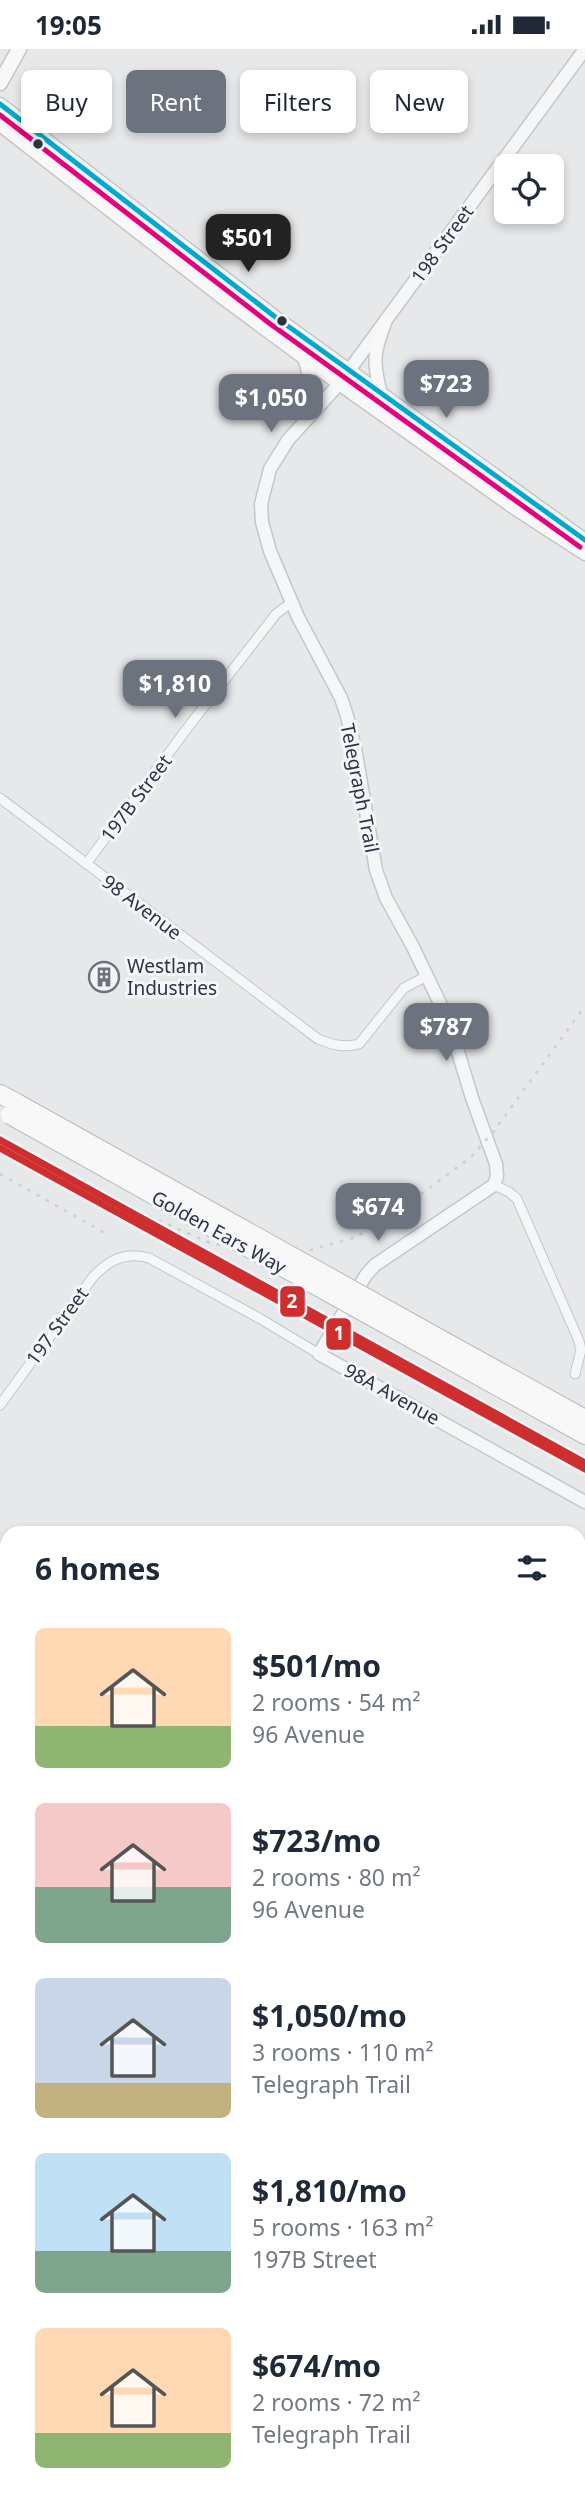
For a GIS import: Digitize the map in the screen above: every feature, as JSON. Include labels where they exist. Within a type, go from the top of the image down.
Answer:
[{"type":"highway","name":"Golden Ears Way","points":[[0,1094],[9,1109],[431,1342],[585,1435]]},
{"type":"highway","name":"Golden Ears Way","points":[[431,1342],[585,1419]]},
{"type":"main road","points":[[0,83],[19,49]]},
{"type":"main road","points":[[0,104],[349,371],[585,540]]},
{"type":"main road","points":[[0,125],[224,299],[339,384],[585,554]]},
{"type":"main road","points":[[382,394],[375,372],[374,352],[386,320]]},
{"type":"main road","points":[[304,358],[312,397],[304,421]]},
{"type":"street","name":"198 Street","points":[[349,371],[584,49]]},
{"type":"street","name":"Telegraph Trail","points":[[349,371],[288,439],[270,469],[261,504],[265,538],[292,602],[341,698],[355,748],[376,870],[386,898],[449,1022],[496,1164],[494,1185]]},
{"type":"street","name":"197B Street","points":[[86,865],[276,614],[292,602]]},
{"type":"street","name":"98 Avenue","points":[[0,799],[318,1039],[332,1045],[349,1047],[359,1044],[404,988],[427,976]]},
{"type":"street","points":[[319,1354],[355,1292],[375,1265],[494,1185],[517,1199],[579,1341],[581,1350],[575,1374]]},
{"type":"street","name":"98A Avenue","points":[[122,1256],[149,1258],[585,1502]]},
{"type":"street","name":"197 Street","points":[[0,1405],[93,1277],[110,1261],[122,1256]]},
{"type":"railway","points":[[91,1191],[208,1242],[256,1254],[307,1251],[353,1238],[381,1224],[471,1157],[494,1131],[585,1006]]},
{"type":"railway","points":[[0,1174],[105,1233]]},
{"type":"rail line","name":"2","points":[[0,1140],[585,1463]]},
{"type":"transit line","points":[[0,104],[274,316],[585,540]]},
{"type":"transit line","points":[[0,115],[269,323],[580,547]]},
{"type":"transit line","name":"1","points":[[0,1148],[585,1469]]},
{"type":"place","name":"Westlam Industries","points":[[104,977]]}]
